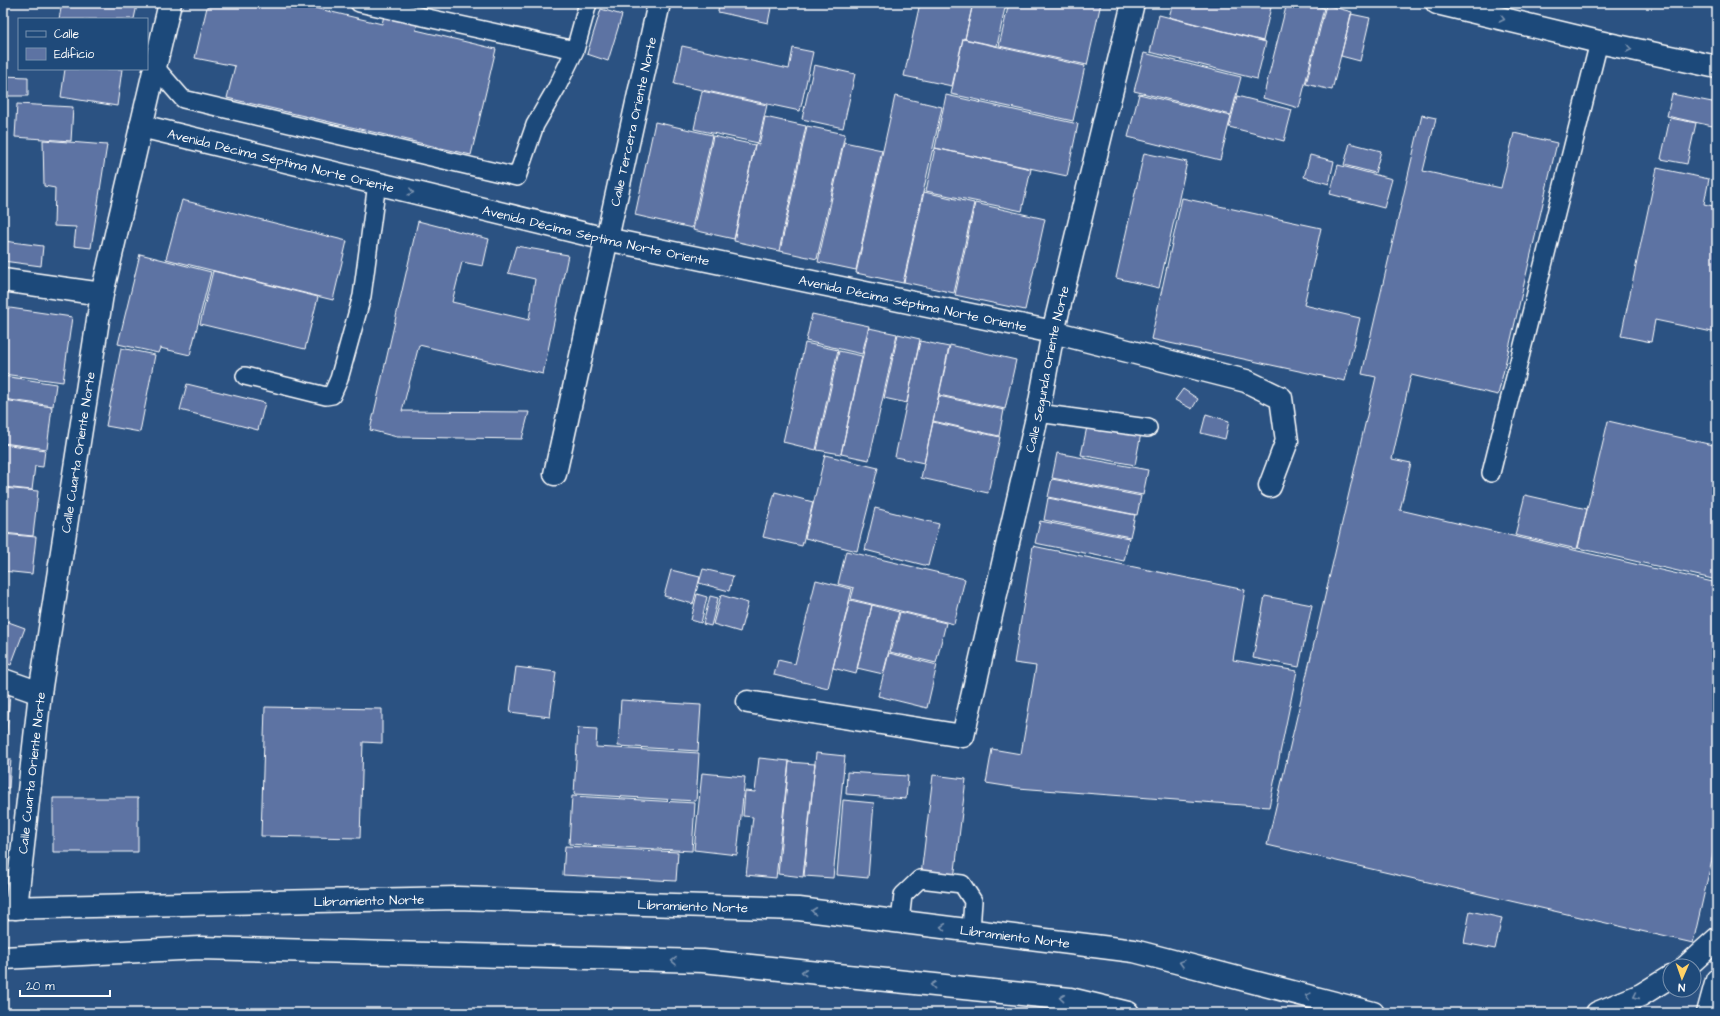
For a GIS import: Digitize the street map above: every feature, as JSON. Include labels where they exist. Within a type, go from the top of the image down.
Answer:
[{"type":"main road","name":"Calle Cuarta Oriente Norte","points":[[10,908],[40,693],[102,294],[170,3]]},
{"type":"main road","name":"Calle Tercera Oriente Norte","points":[[555,474],[659,3]]},
{"type":"main road","name":"Calle Segunda Oriente Norte","points":[[748,702],[963,736],[1038,413],[1053,332],[1133,3]]},
{"type":"main road","points":[[1437,3],[1599,42],[1717,68]]},
{"type":"main road","name":"Avenida Décima Séptima Norte Oriente","points":[[141,126],[606,239],[1053,332],[1246,381],[1281,398],[1287,441],[1270,486]]},
{"type":"main road","points":[[3,280],[102,294]]},
{"type":"main road","points":[[3,680],[40,693]]},
{"type":"main road","name":"Libramiento Norte","points":[[10,908],[457,898],[799,910],[1134,950],[1373,1013]]},
{"type":"main road","points":[[1696,958],[1717,939]]},
{"type":"main road","points":[[3,958],[200,948],[703,961],[1070,999],[1128,1013]]},
{"type":"main road","points":[[1708,1013],[1717,980]]},
{"type":"main road","points":[[1597,1013],[1641,995],[1662,982]]},
{"type":"lane","points":[[359,3],[575,50]]},
{"type":"lane","points":[[155,67],[183,99],[517,177],[535,125],[557,87],[575,50],[588,3]]},
{"type":"lane","points":[[1491,473],[1599,42]]},
{"type":"lane","points":[[245,376],[326,396],[332,395],[339,379],[362,296],[377,183]]},
{"type":"lane","points":[[1038,413],[1148,428]]},
{"type":"lane","points":[[900,922],[903,895],[920,879],[962,884],[973,901],[971,930]]},
{"type":"building","points":[[62,3],[127,3],[137,5],[134,18],[59,18]]},
{"type":"building","points":[[208,3],[239,3],[248,5],[249,3],[294,3],[382,24],[387,3],[423,3],[416,30],[496,49],[471,155],[227,98],[235,66],[195,58]]},
{"type":"building","points":[[719,3],[772,3],[768,23],[718,12]]},
{"type":"building","points":[[920,3],[973,3],[952,86],[904,76]]},
{"type":"building","points":[[973,3],[1006,3],[997,46],[965,39]]},
{"type":"building","points":[[1009,3],[1101,3],[1087,65],[999,46]]},
{"type":"building","points":[[1173,3],[1272,3],[1263,41],[1169,17]]},
{"type":"building","points":[[1287,3],[1302,3],[1324,8],[1299,108],[1263,98]]},
{"type":"building","points":[[1326,5],[1352,12],[1332,90],[1306,84]]},
{"type":"building","points":[[601,9],[622,15],[608,61],[587,54]]},
{"type":"building","points":[[1351,14],[1370,18],[1360,61],[1341,56]]},
{"type":"building","points":[[1159,15],[1266,42],[1257,79],[1150,52]]},
{"type":"building","points":[[963,39],[1085,66],[1073,121],[951,94]]},
{"type":"building","points":[[682,46],[789,69],[793,48],[813,52],[800,111],[674,84]]},
{"type":"building","points":[[1144,53],[1241,77],[1231,115],[1134,91]]},
{"type":"building","points":[[814,65],[855,74],[843,128],[802,119]]},
{"type":"building","points":[[65,70],[122,70],[117,106],[61,97]]},
{"type":"building","points":[[3,76],[28,77],[28,96],[3,96]]},
{"type":"building","points":[[702,91],[767,105],[758,143],[694,129]]},
{"type":"building","points":[[1139,94],[1231,116],[1220,160],[1128,137]]},
{"type":"building","points":[[1672,94],[1717,103],[1717,127],[1667,116]]},
{"type":"building","points":[[946,95],[1078,124],[1067,176],[935,148]]},
{"type":"building","points":[[895,96],[942,107],[903,283],[856,273]]},
{"type":"building","points":[[1237,96],[1292,110],[1284,141],[1229,127]]},
{"type":"building","points":[[17,104],[73,107],[71,141],[15,137]]},
{"type":"building","points":[[1422,115],[1436,118],[1423,171],[1501,188],[1514,133],[1557,143],[1498,395],[1411,375],[1392,459],[1411,463],[1400,510],[1717,583],[1717,837],[1693,943],[1267,845],[1376,377],[1362,374]]},
{"type":"building","points":[[765,117],[806,126],[779,251],[734,241],[755,144],[759,145]]},
{"type":"building","points":[[1670,118],[1696,123],[1687,164],[1661,159]]},
{"type":"building","points":[[655,122],[712,135],[692,228],[635,215]]},
{"type":"building","points":[[807,126],[845,134],[817,259],[780,251]]},
{"type":"building","points":[[713,136],[755,145],[734,239],[693,230]]},
{"type":"building","points":[[43,140],[107,145],[91,248],[74,246],[76,227],[54,226],[55,188],[44,186]]},
{"type":"building","points":[[844,142],[882,150],[856,270],[818,262]]},
{"type":"building","points":[[1350,143],[1381,151],[1375,173],[1344,165]]},
{"type":"building","points":[[935,148],[1031,169],[1022,211],[926,191]]},
{"type":"building","points":[[1144,153],[1187,162],[1159,288],[1116,278]]},
{"type":"building","points":[[1310,155],[1334,161],[1329,184],[1304,177]]},
{"type":"building","points":[[1338,165],[1392,179],[1384,208],[1330,194]]},
{"type":"building","points":[[1657,168],[1709,179],[1704,204],[1717,207],[1717,333],[1655,320],[1651,342],[1621,336]]},
{"type":"building","points":[[924,192],[974,203],[954,293],[904,282]]},
{"type":"building","points":[[1182,198],[1321,228],[1304,305],[1360,318],[1345,381],[1151,339]]},
{"type":"building","points":[[182,200],[347,241],[333,300],[166,259]]},
{"type":"building","points":[[975,203],[1045,219],[1025,310],[955,295]]},
{"type":"building","points":[[418,221],[489,239],[483,266],[462,262],[452,302],[529,320],[535,279],[508,273],[516,246],[568,255],[543,374],[419,345],[402,411],[529,412],[522,439],[397,437],[370,430]]},
{"type":"building","points":[[4,241],[43,246],[41,266],[3,261]]},
{"type":"building","points":[[140,254],[211,272],[190,355],[160,348],[158,353],[118,344]]},
{"type":"building","points":[[213,271],[318,297],[305,349],[200,324]]},
{"type":"building","points":[[3,307],[72,317],[63,382],[3,374]]},
{"type":"building","points":[[812,314],[869,326],[862,354],[806,341]]},
{"type":"building","points":[[869,328],[897,334],[869,460],[841,454]]},
{"type":"building","points":[[898,334],[920,339],[907,403],[884,398]]},
{"type":"building","points":[[920,341],[949,347],[924,463],[895,457]]},
{"type":"building","points":[[805,343],[838,350],[816,450],[783,442]]},
{"type":"building","points":[[950,345],[1016,360],[1005,409],[939,395]]},
{"type":"building","points":[[121,348],[155,355],[140,432],[106,426]]},
{"type":"building","points":[[839,351],[862,356],[841,454],[817,450]]},
{"type":"building","points":[[3,376],[56,384],[53,406],[3,399]]},
{"type":"building","points":[[187,384],[265,403],[258,430],[180,410]]},
{"type":"building","points":[[1183,389],[1198,399],[1192,409],[1175,400]]},
{"type":"building","points":[[939,396],[1004,410],[999,436],[933,421]]},
{"type":"building","points":[[3,400],[52,407],[47,449],[3,443]]},
{"type":"building","points":[[1206,414],[1229,421],[1225,439],[1201,433]]},
{"type":"building","points":[[1608,421],[1717,446],[1717,580],[1578,548]]},
{"type":"building","points":[[933,422],[1000,437],[988,493],[921,478]]},
{"type":"building","points":[[1088,422],[1141,433],[1135,465],[1081,455]]},
{"type":"building","points":[[3,444],[45,450],[43,467],[35,466],[32,490],[3,487]]},
{"type":"building","points":[[1057,453],[1148,470],[1143,495],[1052,478]]},
{"type":"building","points":[[825,455],[878,468],[857,551],[805,538]]},
{"type":"building","points":[[1052,479],[1141,496],[1137,515],[1048,497]]},
{"type":"building","points":[[3,488],[38,491],[33,536],[3,533]]},
{"type":"building","points":[[775,492],[813,502],[802,546],[763,537]]},
{"type":"building","points":[[1525,495],[1587,509],[1577,549],[1515,535]]},
{"type":"building","points":[[1048,498],[1135,515],[1130,537],[1044,520]]},
{"type":"building","points":[[875,508],[939,524],[928,566],[865,550]]},
{"type":"building","points":[[1040,521],[1129,538],[1124,561],[1035,543]]},
{"type":"building","points":[[3,534],[36,537],[32,574],[3,571]]},
{"type":"building","points":[[1033,546],[1245,590],[1233,660],[1297,671],[1269,807],[1018,788],[986,783],[992,749],[1021,754],[1036,666],[1014,663]]},
{"type":"building","points":[[846,551],[965,579],[954,624],[851,599],[854,588],[838,584]]},
{"type":"building","points":[[703,569],[733,576],[729,591],[699,583]]},
{"type":"building","points":[[671,570],[700,577],[693,604],[664,596]]},
{"type":"building","points":[[816,580],[852,589],[828,688],[774,675],[778,660],[795,664]]},
{"type":"building","points":[[697,594],[707,597],[701,623],[691,620]]},
{"type":"building","points":[[721,595],[748,603],[740,632],[713,624]]},
{"type":"building","points":[[710,596],[718,598],[711,626],[703,624]]},
{"type":"building","points":[[1265,596],[1312,605],[1299,667],[1253,658]]},
{"type":"building","points":[[850,600],[872,605],[856,674],[833,668]]},
{"type":"building","points":[[872,605],[899,612],[883,674],[857,668]]},
{"type":"building","points":[[900,612],[946,623],[936,663],[890,652]]},
{"type":"building","points":[[3,620],[25,628],[11,665],[3,662]]},
{"type":"building","points":[[889,653],[937,665],[927,708],[878,696]]},
{"type":"building","points":[[516,667],[556,672],[550,717],[510,712]]},
{"type":"building","points":[[3,692],[10,693],[5,758],[3,758]]},
{"type":"building","points":[[621,700],[701,705],[698,751],[618,746]]},
{"type":"building","points":[[265,707],[382,709],[382,743],[363,742],[360,838],[261,836]]},
{"type":"building","points":[[578,728],[597,729],[596,747],[699,753],[696,801],[574,794]]},
{"type":"building","points":[[816,753],[845,756],[833,878],[804,876]]},
{"type":"building","points":[[3,758],[11,759],[9,788],[3,788]]},
{"type":"building","points":[[759,758],[789,761],[776,878],[746,875],[753,817],[743,816],[745,791],[755,792]]},
{"type":"building","points":[[789,762],[815,764],[803,877],[778,874]]},
{"type":"building","points":[[847,772],[908,776],[906,799],[846,794]]},
{"type":"building","points":[[702,773],[745,777],[737,855],[694,850]]},
{"type":"building","points":[[933,775],[966,779],[954,879],[921,875]]},
{"type":"building","points":[[572,796],[695,803],[692,851],[569,844]]},
{"type":"building","points":[[53,798],[138,798],[138,852],[53,852]]},
{"type":"building","points":[[843,800],[874,803],[868,878],[837,875]]},
{"type":"building","points":[[565,846],[678,852],[676,881],[563,875]]},
{"type":"building","points":[[1470,911],[1502,918],[1495,949],[1464,943]]}]
